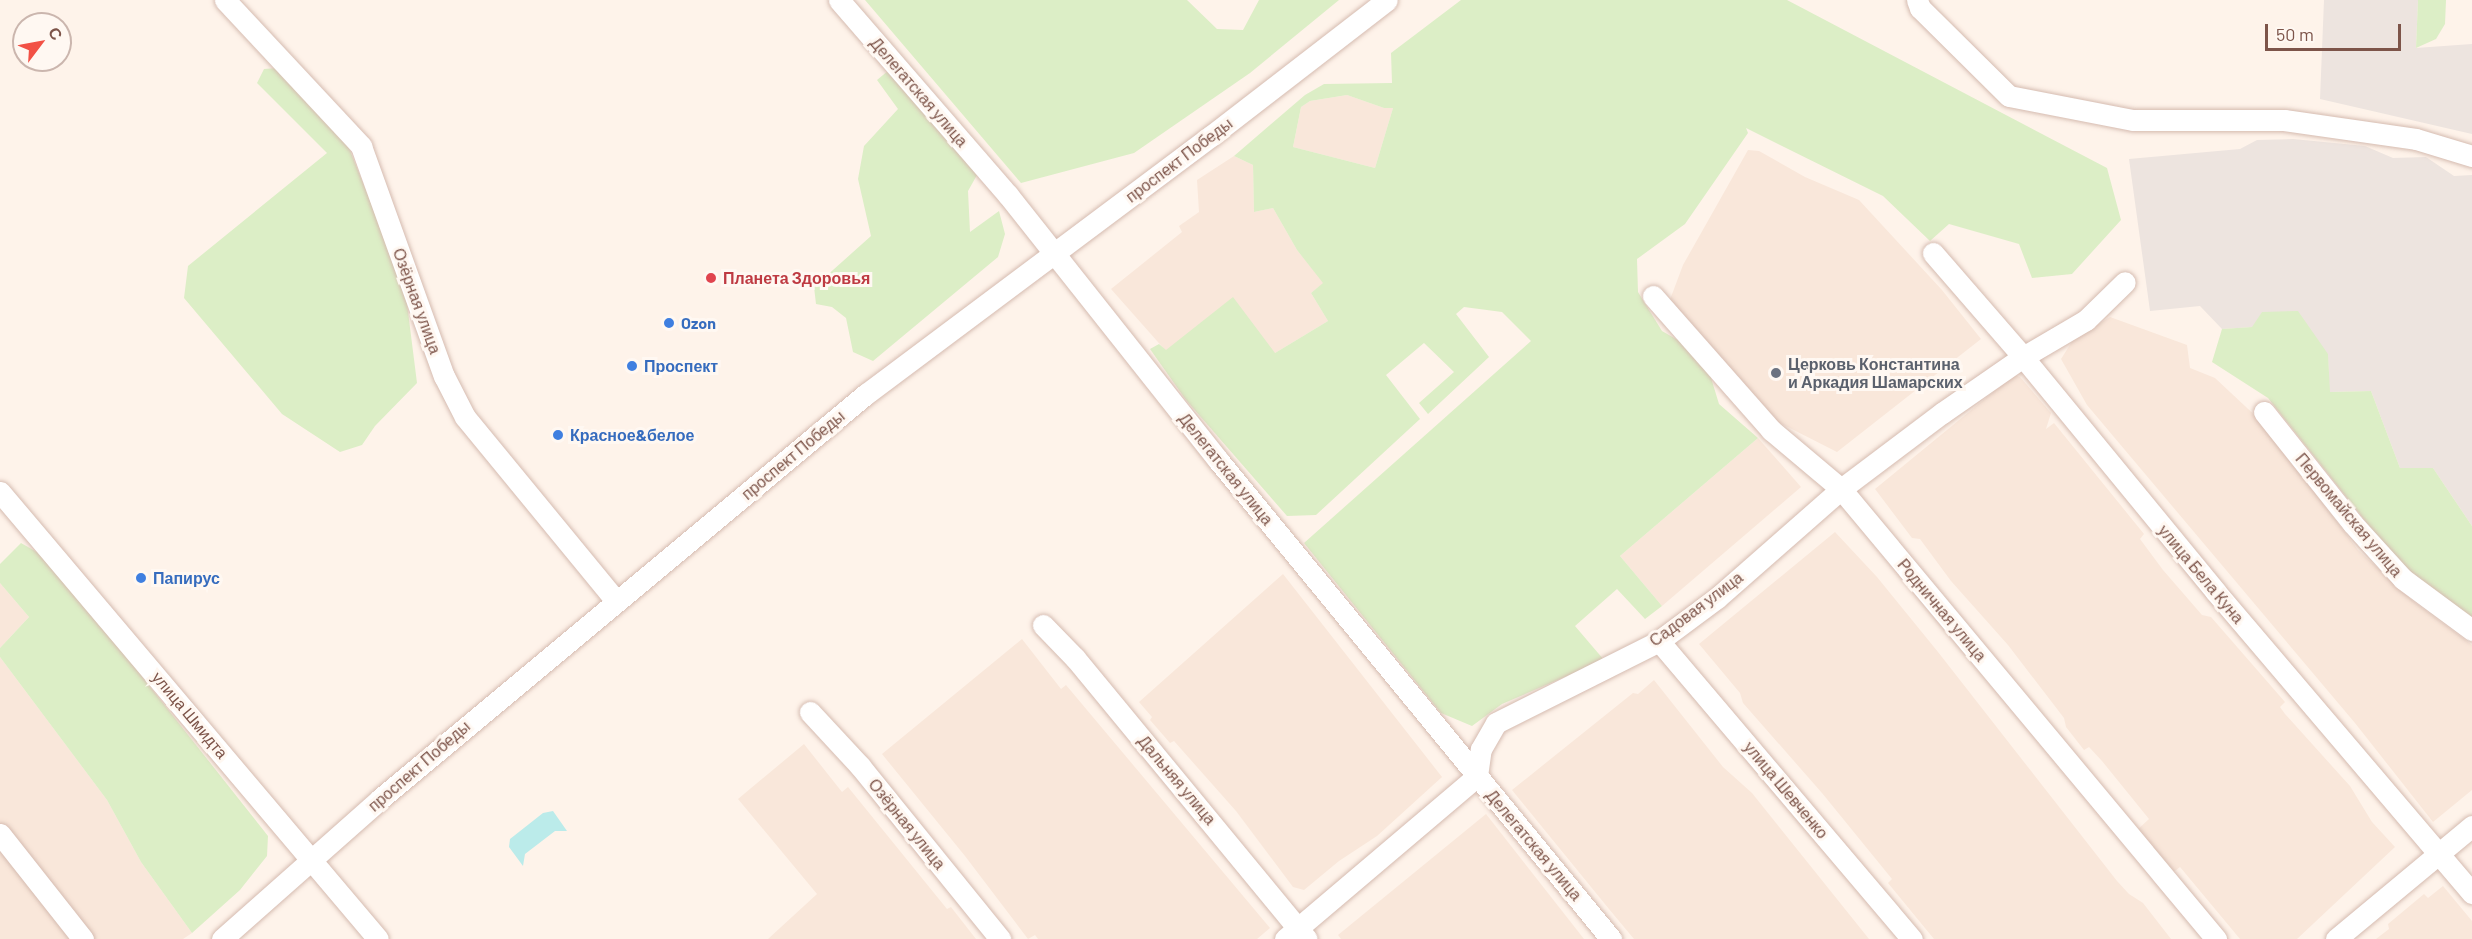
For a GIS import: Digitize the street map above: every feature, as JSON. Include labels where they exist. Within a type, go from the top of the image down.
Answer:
[{"type":"street","name":"Озёрная улица","points":[[225,0],[361,146],[444,376],[465,417],[616,601]]},
{"type":"street","name":"Делегатская улица","points":[[839,0],[1054,252],[1218,460],[1611,939]]},
{"type":"street","name":"проспект Победы","points":[[222,939],[380,799],[866,394],[1387,0]]},
{"type":"street","points":[[1917,0],[1920,8],[2009,96],[2133,120],[2284,120],[2416,140],[2472,156]]},
{"type":"street","name":"улица Бела Куна","points":[[1934,253],[2023,357],[2222,600],[2472,893]]},
{"type":"street","name":"Садовая улица","points":[[1477,776],[1481,749],[1496,723],[1659,641],[1716,598],[1841,489],[1942,413],[2023,357],[2086,320],[2125,282]]},
{"type":"street","name":"Родничная улица","points":[[1653,296],[1771,430],[1841,489],[2216,939]]},
{"type":"street","name":"Первомайская улица","points":[[2264,412],[2353,524],[2403,579],[2472,630]]},
{"type":"street","name":"улица Шмидта","points":[[0,492],[378,939]]},
{"type":"street","name":"Дальняя улица","points":[[1043,625],[1075,658],[1297,935]]},
{"type":"street","name":"улица Шевченко","points":[[1659,641],[1912,939]]},
{"type":"street","name":"Озёрная улица","points":[[810,712],[860,765],[1000,939]]},
{"type":"street","points":[[1297,935],[1477,776]]},
{"type":"street","points":[[2336,939],[2472,826]]},
{"type":"street","points":[[0,834],[83,939]]},
{"type":"shaded area","points":[[2324,0],[2418,0],[2416,48],[2472,44],[2472,134],[2320,99]]},
{"type":"shaded area","points":[[1347,95],[1384,108],[1393,108],[1375,168],[1293,147],[1301,107],[1310,101]]},
{"type":"shaded area","points":[[2293,139],[2365,146],[2393,158],[2426,157],[2454,176],[2472,175],[2472,526],[2433,468],[2400,468],[2371,391],[2329,392],[2328,354],[2253,327],[2222,329],[2200,306],[2150,311],[2129,159],[2240,149],[2257,140]]},
{"type":"shaded area","points":[[1748,150],[1759,151],[1805,177],[1859,200],[1942,290],[1981,339],[1837,452],[1770,418],[1668,305],[1683,265]]},
{"type":"shaded area","points":[[1234,156],[1253,165],[1254,212],[1273,208],[1297,250],[1324,283],[1311,293],[1328,321],[1275,353],[1165,350],[1111,289],[1182,232],[1179,226],[1199,212],[1197,180]]},
{"type":"shaded area","points":[[2110,317],[2187,345],[2190,368],[2215,378],[2261,421],[2358,550],[2414,602],[2472,645],[2472,790],[2433,822],[2355,723],[2087,405],[2061,359],[2073,340]]},
{"type":"shaded area","points":[[2014,375],[2020,377],[2051,413],[2046,429],[2054,423],[2144,534],[2140,539],[2163,570],[2202,615],[2211,617],[2285,702],[2280,707],[2285,714],[2350,786],[2372,822],[2395,847],[2297,939],[2240,939],[2180,867],[2171,874],[2136,831],[2149,819],[2089,747],[2084,750],[2066,727],[2064,718],[2008,645],[1951,581],[1920,539],[1912,538],[1875,489]]},
{"type":"shaded area","points":[[1758,438],[1801,487],[1662,606],[1620,556]]},
{"type":"shaded area","points":[[1835,532],[1877,577],[1938,652],[2117,881],[2129,894],[2143,903],[2171,939],[1934,939],[1888,883],[1892,879],[1822,793],[1743,703],[1740,693],[1699,644]]},
{"type":"shaded area","points":[[1283,574],[1442,777],[1377,836],[1339,861],[1304,890],[1293,887],[1236,811],[1174,741],[1170,743],[1150,720],[1152,717],[1139,702]]},
{"type":"shaded area","points":[[0,583],[29,617],[0,648]]},
{"type":"shaded area","points":[[1022,639],[1061,689],[1066,685],[1270,928],[1257,939],[1038,939],[1035,935],[1028,939],[965,856],[882,754]]},
{"type":"shaded area","points":[[0,657],[107,800],[141,862],[192,933],[183,939],[0,939]]},
{"type":"shaded area","points":[[1654,680],[1723,767],[1752,793],[1869,939],[1634,939],[1609,909],[1512,790],[1633,693],[1638,694]]},
{"type":"shaded area","points":[[804,744],[842,792],[848,787],[947,909],[951,907],[976,939],[768,939],[817,894],[738,799]]},
{"type":"shaded area","points":[[1486,814],[1584,939],[1341,939],[1338,935]]},
{"type":"shaded area","points":[[2443,886],[2472,921],[2472,939],[2376,939],[2389,929],[2388,924],[2424,894],[2428,898]]},
{"type":"green space","points":[[865,0],[1187,0],[1217,29],[1243,30],[1259,0],[1339,0],[1250,73],[1134,153],[1021,183]]},
{"type":"green space","points":[[1461,0],[1787,0],[2107,168],[2121,220],[2072,274],[2032,278],[2019,244],[1949,224],[1930,241],[1883,196],[1746,128],[1748,133],[1685,224],[1637,259],[1638,292],[1662,331],[1688,346],[1708,368],[1719,404],[1758,438],[1620,556],[1662,606],[1645,619],[1617,589],[1575,626],[1604,660],[1502,704],[1472,726],[1441,713],[1304,543],[1531,341],[1502,312],[1464,307],[1456,314],[1489,357],[1428,414],[1419,403],[1454,372],[1424,343],[1386,375],[1420,419],[1316,515],[1287,516],[1186,400],[1150,349],[1159,344],[1166,350],[1233,297],[1275,353],[1328,321],[1311,293],[1323,283],[1297,250],[1273,208],[1254,212],[1253,165],[1234,156],[1305,95],[1324,84],[1392,83],[1391,53]],"holes":[[[1347,95],[1384,108],[1393,108],[1375,168],[1293,147],[1301,107],[1310,101]]]},
{"type":"green space","points":[[2418,0],[2446,0],[2445,24],[2436,39],[2416,48]]},
{"type":"green space","points":[[277,68],[349,148],[405,288],[417,383],[375,426],[362,445],[340,452],[282,414],[184,298],[188,266],[327,153],[257,83],[264,69]]},
{"type":"green space","points":[[889,70],[977,175],[968,191],[970,232],[999,211],[1005,234],[998,257],[873,361],[853,352],[846,318],[832,307],[816,304],[814,287],[871,236],[858,179],[864,146],[898,109],[877,80]]},
{"type":"green space","points":[[2298,311],[2328,354],[2330,392],[2371,391],[2400,468],[2433,468],[2472,526],[2472,626],[2430,593],[2382,542],[2268,398],[2212,362],[2222,329],[2252,327],[2262,312]]},
{"type":"green space","points":[[21,543],[49,559],[268,836],[267,856],[240,890],[192,933],[141,862],[107,800],[0,657],[0,648],[29,617],[0,583],[0,564]]},
{"type":"water","points":[[553,811],[567,831],[555,831],[525,854],[523,866],[509,847],[510,839],[543,813]]},
{"type":"place","name":"Планета Здоровья","points":[[711,278]]},
{"type":"place","name":"Ozon","points":[[669,323]]},
{"type":"place","name":"Проспект","points":[[632,366]]},
{"type":"place","name":"Церковь Константина и Аркадия Шамарских","points":[[1776,373]]},
{"type":"place","name":"Красное&белое","points":[[558,435]]},
{"type":"place","name":"Папирус","points":[[141,578]]}]
